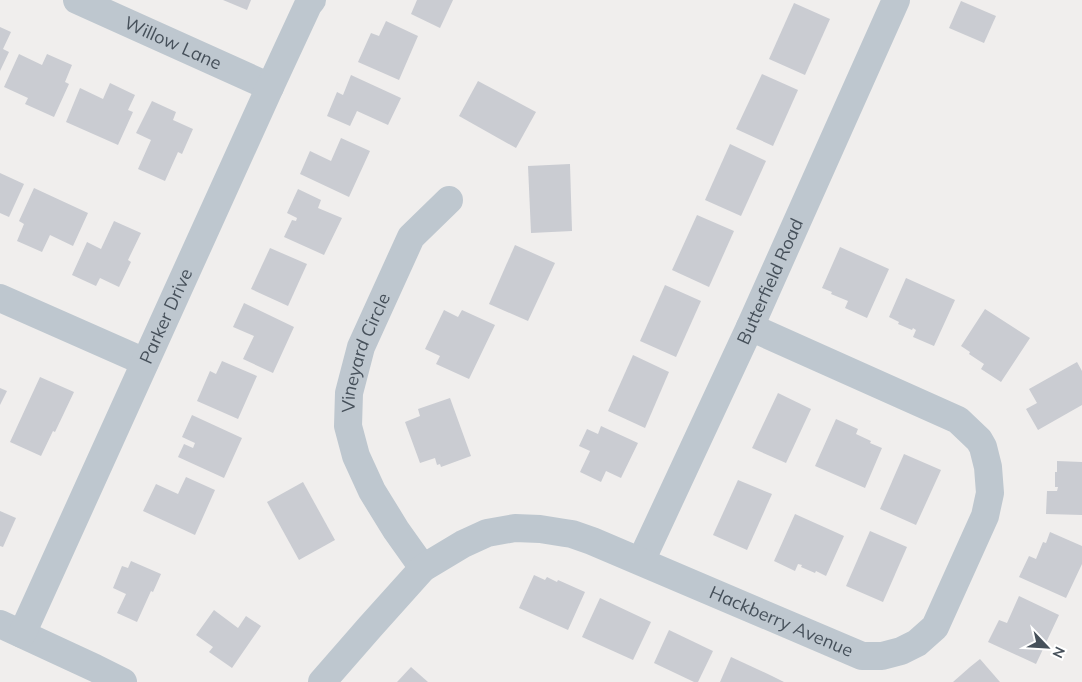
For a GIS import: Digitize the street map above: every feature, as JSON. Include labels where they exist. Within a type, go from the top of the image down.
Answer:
[{"type":"street","name":"Willow Lane","points":[[77,0],[270,88]]},
{"type":"street","name":"Parker Drive","points":[[11,629],[145,362],[308,5],[312,0]]},
{"type":"street","name":"Butterfield Road","points":[[641,561],[750,327],[896,0]]},
{"type":"street","name":"Vineyard Circle","points":[[424,568],[396,530],[372,491],[356,456],[348,426],[349,393],[361,347],[411,237],[449,200]]},
{"type":"street","points":[[0,298],[145,362]]},
{"type":"street","name":"Hackberry Avenue","points":[[322,682],[424,568],[463,544],[487,533],[514,528],[540,528],[572,534],[641,561],[862,656],[882,656],[901,651],[917,643],[935,627],[985,516],[990,493],[988,467],[983,447],[979,440],[958,420],[750,327]]},
{"type":"street","points":[[11,629],[123,682]]},
{"type":"building","points":[[223,0],[251,0],[247,10]]},
{"type":"building","points":[[417,0],[453,0],[440,28],[411,14]]},
{"type":"building","points":[[961,1],[996,16],[984,43],[949,28]]},
{"type":"building","points":[[794,3],[830,19],[805,75],[769,59]]},
{"type":"building","points":[[386,21],[418,36],[399,80],[358,62],[371,33],[379,36]]},
{"type":"building","points":[[0,27],[11,32],[3,49],[9,52],[0,71]]},
{"type":"building","points":[[19,54],[42,65],[47,54],[72,65],[65,82],[69,84],[54,117],[25,104],[28,98],[4,87]]},
{"type":"building","points":[[762,74],[798,90],[773,146],[736,129]]},
{"type":"building","points":[[351,75],[401,98],[388,125],[357,111],[350,126],[327,116],[337,92],[343,95]]},
{"type":"building","points":[[478,81],[536,112],[516,148],[459,116]]},
{"type":"building","points":[[110,83],[135,95],[128,110],[133,112],[118,145],[66,122],[80,88],[103,99]]},
{"type":"building","points":[[152,101],[176,112],[173,120],[193,129],[182,154],[178,152],[165,181],[138,169],[151,140],[136,133]]},
{"type":"building","points":[[341,138],[370,151],[349,197],[300,174],[310,151],[331,161]]},
{"type":"building","points":[[730,144],[766,161],[741,216],[705,200]]},
{"type":"building","points":[[570,164],[572,231],[531,233],[528,166]]},
{"type":"building","points":[[0,173],[24,184],[9,217],[0,213]]},
{"type":"building","points":[[34,188],[88,213],[73,246],[50,235],[42,252],[17,241],[24,224],[19,221]]},
{"type":"building","points":[[298,189],[321,200],[318,208],[342,218],[324,255],[284,237],[292,220],[296,221],[297,218],[287,213]]},
{"type":"building","points":[[697,215],[734,231],[709,287],[672,270]]},
{"type":"building","points":[[114,221],[141,233],[128,260],[131,262],[119,287],[100,278],[96,286],[72,275],[87,242],[101,249]]},
{"type":"building","points":[[515,245],[555,263],[528,321],[489,304]]},
{"type":"building","points":[[840,247],[889,269],[867,318],[845,308],[848,301],[822,288]]},
{"type":"building","points":[[270,248],[307,264],[288,306],[251,289]]},
{"type":"building","points":[[906,278],[955,300],[934,346],[913,337],[916,330],[898,324],[899,322],[889,317]]},
{"type":"building","points":[[665,285],[701,301],[676,357],[640,341]]},
{"type":"building","points":[[244,303],[294,327],[273,373],[243,359],[254,336],[233,327]]},
{"type":"building","points":[[985,309],[1030,338],[1001,382],[981,369],[984,364],[961,346]]},
{"type":"building","points":[[444,310],[458,317],[462,310],[495,325],[469,379],[436,364],[440,356],[425,349]]},
{"type":"building","points":[[633,355],[669,372],[645,428],[608,411]]},
{"type":"building","points":[[222,361],[257,376],[238,419],[197,401],[210,371],[216,374]]},
{"type":"building","points":[[1077,362],[1082,371],[1082,405],[1038,430],[1026,409],[1037,403],[1029,389]]},
{"type":"building","points":[[40,377],[74,392],[41,456],[10,442]]},
{"type":"building","points":[[0,388],[7,391],[0,405]]},
{"type":"building","points":[[778,393],[811,409],[786,463],[752,448]]},
{"type":"building","points":[[450,398],[471,456],[441,467],[440,464],[437,465],[435,458],[420,463],[405,422],[420,416],[418,409]]},
{"type":"building","points":[[192,415],[242,438],[224,478],[178,457],[184,444],[193,448],[195,443],[182,437]]},
{"type":"building","points":[[836,419],[858,429],[856,434],[882,448],[865,488],[815,466]]},
{"type":"building","points":[[601,426],[638,443],[621,478],[606,471],[601,482],[580,472],[590,451],[579,446],[587,429],[598,434]]},
{"type":"building","points":[[904,454],[941,470],[916,525],[880,509]]},
{"type":"building","points":[[1057,461],[1082,462],[1082,515],[1046,514],[1047,491],[1057,491],[1058,487],[1055,487]]},
{"type":"building","points":[[186,477],[215,490],[195,535],[143,511],[156,484],[178,494]]},
{"type":"building","points":[[738,480],[772,494],[747,550],[713,535]]},
{"type":"building","points":[[303,482],[335,540],[299,560],[267,502]]},
{"type":"building","points":[[0,511],[16,518],[3,547],[0,546]]},
{"type":"building","points":[[795,514],[844,536],[826,576],[801,567],[802,565],[798,564],[795,571],[774,561]]},
{"type":"building","points":[[870,531],[907,547],[883,602],[846,586]]},
{"type":"building","points":[[1050,532],[1082,546],[1082,564],[1066,598],[1019,577],[1029,556],[1036,559],[1043,542],[1046,543]]},
{"type":"building","points":[[131,561],[161,574],[137,622],[117,613],[126,594],[113,588],[122,566],[128,568]]},
{"type":"building","points":[[534,575],[545,580],[547,577],[557,582],[558,580],[585,592],[568,630],[519,608]]},
{"type":"building","points":[[1019,596],[1059,615],[1036,664],[988,642],[999,620],[1007,623]]},
{"type":"building","points":[[600,598],[651,622],[633,660],[582,637]]},
{"type":"building","points":[[214,610],[238,628],[246,616],[261,626],[232,668],[209,652],[213,647],[196,635]]},
{"type":"building","points":[[669,630],[713,651],[698,682],[694,682],[654,663]]},
{"type":"building","points":[[731,657],[772,676],[784,682],[720,682]]},
{"type":"building","points":[[980,659],[1000,682],[953,682],[970,667]]},
{"type":"building","points":[[411,667],[428,682],[397,682]]}]
